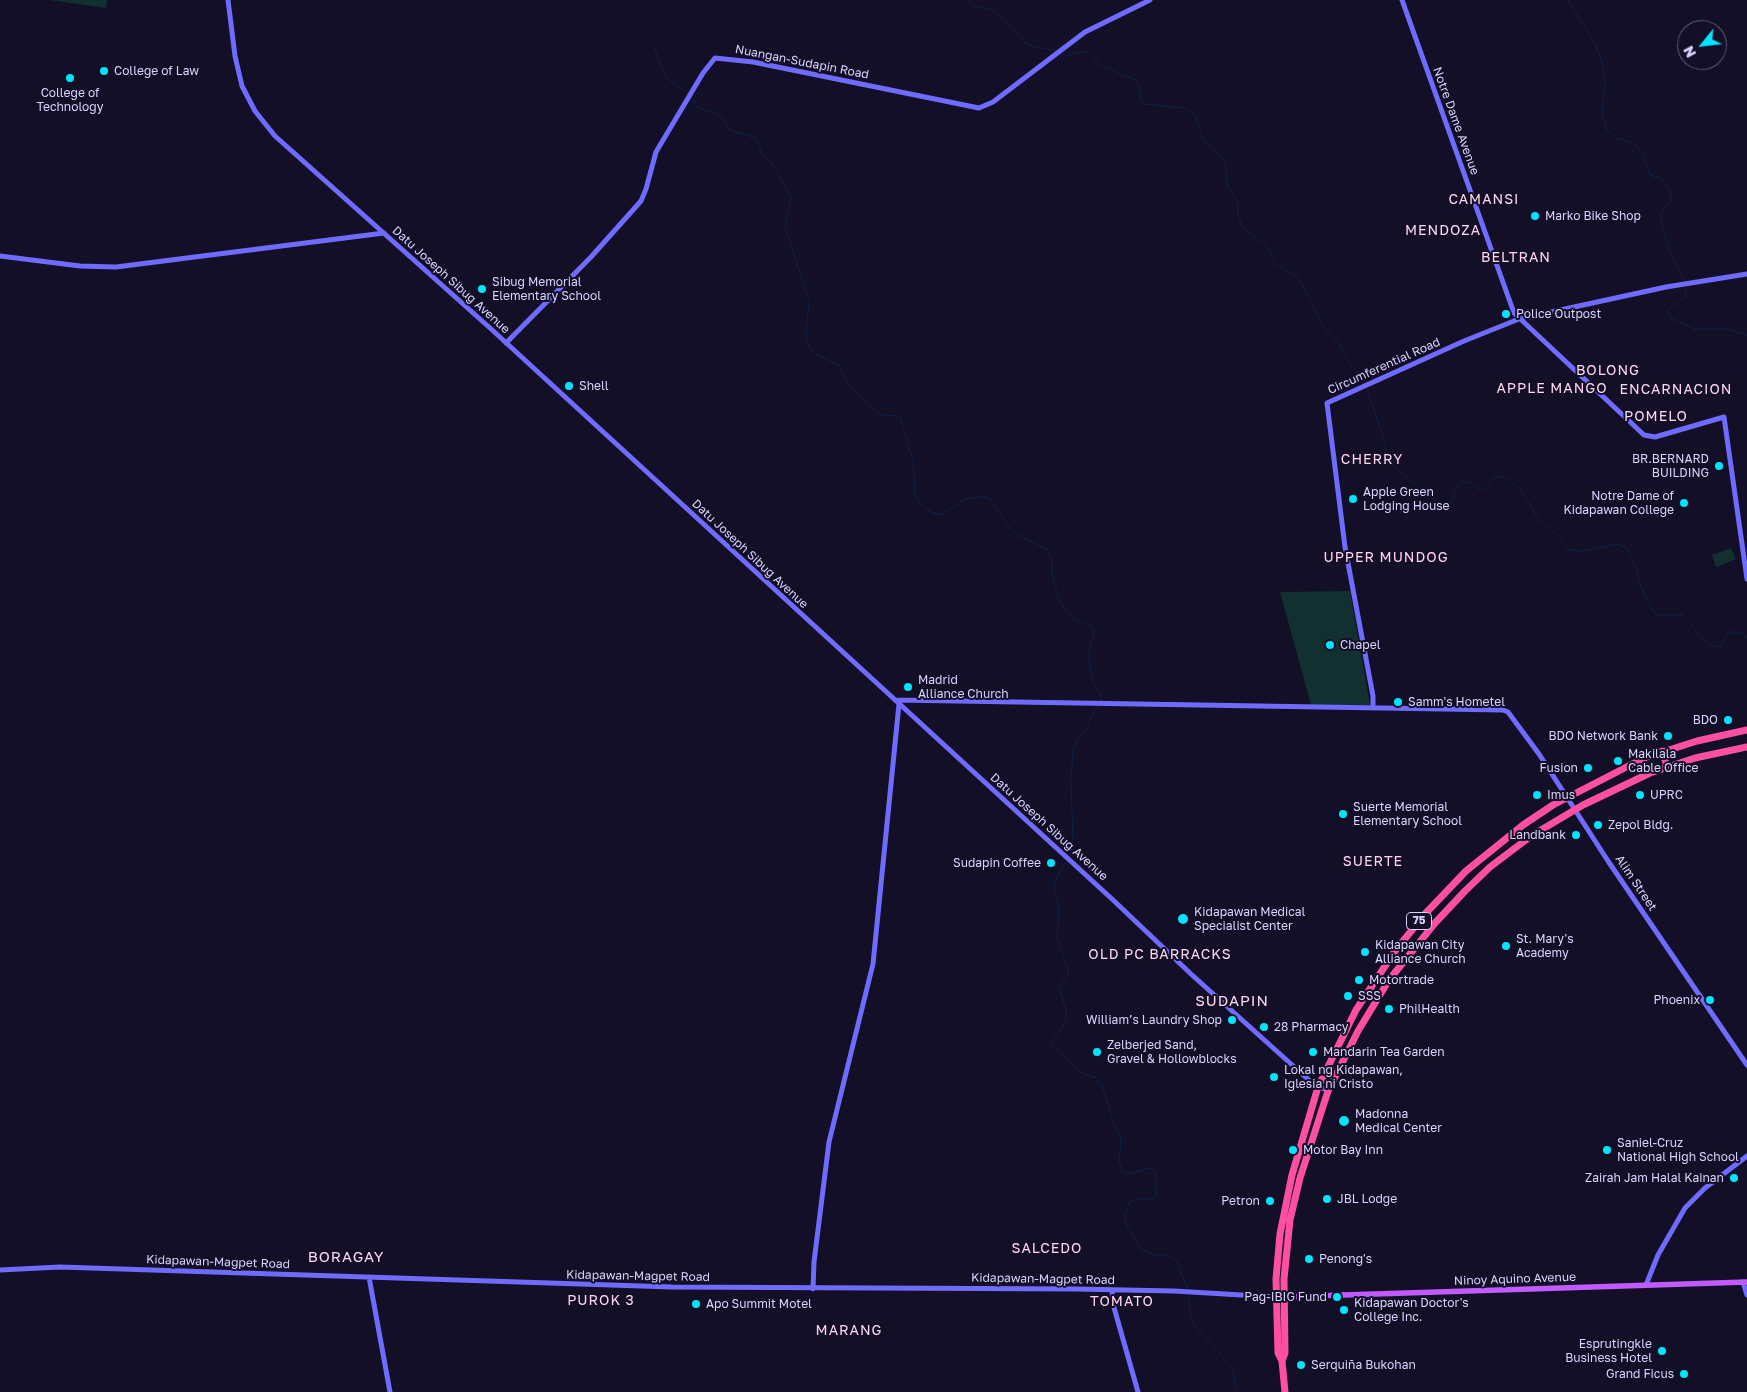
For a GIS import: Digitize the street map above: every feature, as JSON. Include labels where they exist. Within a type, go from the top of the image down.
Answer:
[{"type":"highway","name":"75","points":[[1285,1392],[1282,1361],[1285,1353],[1279,1297],[1292,1176],[1318,1087],[1367,991],[1426,914],[1482,856],[1523,825],[1567,796],[1626,766],[1662,751],[1747,730]]},
{"type":"highway","name":"75","points":[[1286,1220],[1328,1091],[1376,998],[1435,923],[1475,881],[1508,853],[1575,809],[1667,766],[1747,747]]},
{"type":"highway","points":[[1662,751],[1667,766]]},
{"type":"main road","name":"Ninoy Aquino Avenue","points":[[1279,1297],[1745,1282]]},
{"type":"street","name":"Datu Joseph Sibug Avenue","points":[[228,0],[239,75],[246,94],[262,121],[282,143],[506,343],[1118,904],[1191,974],[1318,1087],[1328,1091]]},
{"type":"street","name":"Nuangan-Sudapin Road","points":[[506,343],[591,257],[640,201],[646,188],[656,152],[708,65],[715,58],[724,57],[781,67],[979,108],[993,102],[1085,32],[1150,0]]},
{"type":"street","name":"Notre Dame Avenue","points":[[1402,0],[1512,309],[1519,319],[1644,434],[1655,437],[1724,417],[1747,579]]},
{"type":"street","points":[[0,256],[80,266],[116,267],[384,233]]},
{"type":"street","name":"Circumferential Road","points":[[1373,708],[1373,696],[1345,547],[1327,403],[1456,344],[1519,319],[1666,287],[1747,274]]},
{"type":"street","points":[[813,1289],[814,1262],[829,1142],[873,964],[897,702],[1373,708]]},
{"type":"street","name":"Alim Street","points":[[1373,708],[1492,708],[1508,712],[1567,796],[1747,1065]]},
{"type":"street","points":[[1646,1285],[1658,1255],[1685,1208],[1704,1188],[1747,1156]]},
{"type":"street","name":"Kidapawan-Magpet Road","points":[[0,1270],[60,1267],[553,1285],[813,1289],[1112,1290],[1279,1297]]},
{"type":"street","points":[[369,1277],[390,1392]]},
{"type":"street","points":[[1745,1282],[1747,1295]]},
{"type":"street","points":[[1112,1290],[1113,1304],[1138,1392]]},
{"type":"green space","points":[[50,0],[107,0],[106,8]]},
{"type":"green space","points":[[1731,548],[1736,559],[1716,567],[1712,555]]},
{"type":"green space","points":[[1350,591],[1370,705],[1311,705],[1280,592]]},
{"type":"waterway","points":[[967,0],[974,6],[993,10],[1028,45],[1056,51]]},
{"type":"waterway","points":[[1568,0],[1596,45],[1603,65],[1605,87],[1602,113],[1607,130],[1616,138],[1633,143],[1642,152],[1650,175],[1662,179],[1671,192],[1671,200],[1661,212],[1661,222],[1670,252],[1686,283]]},
{"type":"waterway","points":[[653,45],[666,78],[688,93]]},
{"type":"waterway","points":[[1060,54],[1067,56],[1082,51],[1089,53],[1101,66],[1136,80],[1140,87],[1141,101],[1144,104],[1185,108],[1196,116],[1203,141],[1225,160],[1227,185],[1238,203],[1238,216],[1243,228],[1267,246],[1274,263],[1297,277],[1310,298],[1320,322],[1340,345],[1346,358],[1364,382]]},
{"type":"waterway","points":[[692,98],[697,108],[712,112],[723,118],[729,130],[756,138],[762,155],[771,162],[791,197],[785,226],[809,301],[806,335],[809,347],[816,354],[840,366],[846,381],[871,408],[882,415],[900,416],[913,461],[915,494],[920,503],[929,511],[941,515],[966,499],[982,497],[990,499],[1010,528],[1021,537],[1047,549],[1052,559],[1052,574],[1059,601],[1071,617],[1092,627],[1094,633],[1088,655],[1093,682],[1101,695],[1101,701]]},
{"type":"waterway","points":[[1687,287],[1685,297],[1667,311],[1671,318],[1694,329],[1728,329],[1747,335]]},
{"type":"waterway","points":[[1366,387],[1383,436],[1388,462],[1436,501],[1445,506],[1450,505],[1455,490],[1462,482],[1468,482],[1480,490],[1485,489],[1494,478],[1504,476],[1521,490],[1539,520],[1557,535],[1569,550],[1582,551],[1619,544],[1628,549],[1641,587],[1651,608],[1658,615],[1682,615],[1706,642],[1714,647],[1721,646],[1726,635],[1731,632],[1741,632],[1747,638]]},
{"type":"waterway","points":[[1070,855],[1073,840],[1071,781],[1073,750],[1078,738],[1087,728],[1094,711],[1099,705]]},
{"type":"waterway","points":[[1066,862],[1059,872],[1054,885],[1059,910],[1057,938],[1068,970],[1068,976],[1061,984],[1060,991],[1066,1009],[1066,1021],[1051,1044],[1081,1073],[1096,1078],[1102,1085],[1114,1124],[1121,1139],[1119,1161],[1122,1172],[1130,1174],[1149,1168],[1155,1171],[1157,1196],[1153,1199],[1136,1199],[1129,1203],[1124,1216],[1127,1226],[1141,1249],[1154,1255],[1168,1255],[1177,1262],[1187,1288]]},
{"type":"waterway","points":[[1188,1296],[1192,1321],[1233,1368],[1236,1392]]},
{"type":"place","name":"College of Law","points":[[104,71]]},
{"type":"place","name":"College of Technology","points":[[70,78]]},
{"type":"place","name":"Marko Bike Shop","points":[[1535,216]]},
{"type":"place","name":"Sibug Memorial Elementary School","points":[[482,289]]},
{"type":"place","name":"Police Outpost","points":[[1506,314]]},
{"type":"place","name":"Shell","points":[[569,386]]},
{"type":"place","name":"BR.BERNARD BUILDING","points":[[1719,466]]},
{"type":"place","name":"Apple Green Lodging House","points":[[1353,499]]},
{"type":"place","name":"Notre Dame of Kidapawan College","points":[[1684,503]]},
{"type":"place","name":"Chapel","points":[[1330,645]]},
{"type":"place","name":"Madrid Alliance Church","points":[[908,687]]},
{"type":"place","name":"Samm's Hometel","points":[[1398,702]]},
{"type":"place","name":"BDO","points":[[1728,720]]},
{"type":"place","name":"BDO Network Bank","points":[[1668,736]]},
{"type":"place","name":"Makilala Cable Office","points":[[1618,761]]},
{"type":"place","name":"Fusion","points":[[1588,768]]},
{"type":"place","name":"Imus","points":[[1537,795]]},
{"type":"place","name":"UPRC","points":[[1640,795]]},
{"type":"place","name":"Suerte Memorial Elementary School","points":[[1343,814]]},
{"type":"place","name":"Zepol Bldg.","points":[[1598,825]]},
{"type":"place","name":"Landbank","points":[[1576,835]]},
{"type":"place","name":"Sudapin Coffee","points":[[1051,863]]},
{"type":"place","name":"Kidapawan Medical Specialist Center","points":[[1183,919]]},
{"type":"place","name":"St. Mary's Academy","points":[[1506,946]]},
{"type":"place","name":"Kidapawan City Alliance Church","points":[[1365,952]]},
{"type":"place","name":"Motortrade","points":[[1359,980]]},
{"type":"place","name":"SSS","points":[[1348,996]]},
{"type":"place","name":"Phoenix","points":[[1710,1000]]},
{"type":"place","name":"PhilHealth","points":[[1389,1009]]},
{"type":"place","name":"William’s Laundry Shop","points":[[1232,1020]]},
{"type":"place","name":"28 Pharmacy","points":[[1264,1027]]},
{"type":"place","name":"Zelberjed Sand, Gravel & Hollowblocks","points":[[1097,1052]]},
{"type":"place","name":"Mandarin Tea Garden","points":[[1313,1052]]},
{"type":"place","name":"Lokal ng Kidapawan, Iglesia ni Cristo","points":[[1274,1077]]},
{"type":"place","name":"Madonna Medical Center","points":[[1344,1121]]},
{"type":"place","name":"Motor Bay Inn","points":[[1293,1150]]},
{"type":"place","name":"Saniel-Cruz National High School","points":[[1607,1150]]},
{"type":"place","name":"Zairah Jam Halal Kainan","points":[[1734,1178]]},
{"type":"place","name":"JBL Lodge","points":[[1327,1199]]},
{"type":"place","name":"Petron","points":[[1270,1201]]},
{"type":"place","name":"Penong's","points":[[1309,1259]]},
{"type":"place","name":"Pag-IBIG Fund","points":[[1337,1297]]},
{"type":"place","name":"Apo Summit Motel","points":[[696,1304]]},
{"type":"place","name":"Kidapawan Doctor's College Inc.","points":[[1344,1310]]},
{"type":"place","name":"Esprutingkle Business Hotel","points":[[1662,1351]]},
{"type":"place","name":"Serquiña Bukohan","points":[[1301,1365]]},
{"type":"place","name":"Grand Ficus","points":[[1684,1374]]},
{"type":"district","name":"CAMANSI","points":[[1484,200]]},
{"type":"district","name":"MENDOZA","points":[[1443,231]]},
{"type":"district","name":"BELTRAN","points":[[1516,258]]},
{"type":"district","name":"BOLONG","points":[[1608,371]]},
{"type":"district","name":"APPLE MANGO","points":[[1552,389]]},
{"type":"district","name":"ENCARNACION","points":[[1676,390]]},
{"type":"district","name":"POMELO","points":[[1656,417]]},
{"type":"district","name":"CHERRY","points":[[1372,460]]},
{"type":"district","name":"UPPER MUNDOG","points":[[1386,558]]},
{"type":"district","name":"SUERTE","points":[[1373,862]]},
{"type":"district","name":"OLD PC BARRACKS","points":[[1160,955]]},
{"type":"district","name":"SUDAPIN","points":[[1232,1001]]},
{"type":"district","name":"SALCEDO","points":[[1047,1249]]},
{"type":"district","name":"BORAGAY","points":[[346,1257]]},
{"type":"district","name":"PUROK 3","points":[[601,1301]]},
{"type":"district","name":"TOMATO","points":[[1122,1302]]},
{"type":"district","name":"MARANG","points":[[849,1331]]}]
